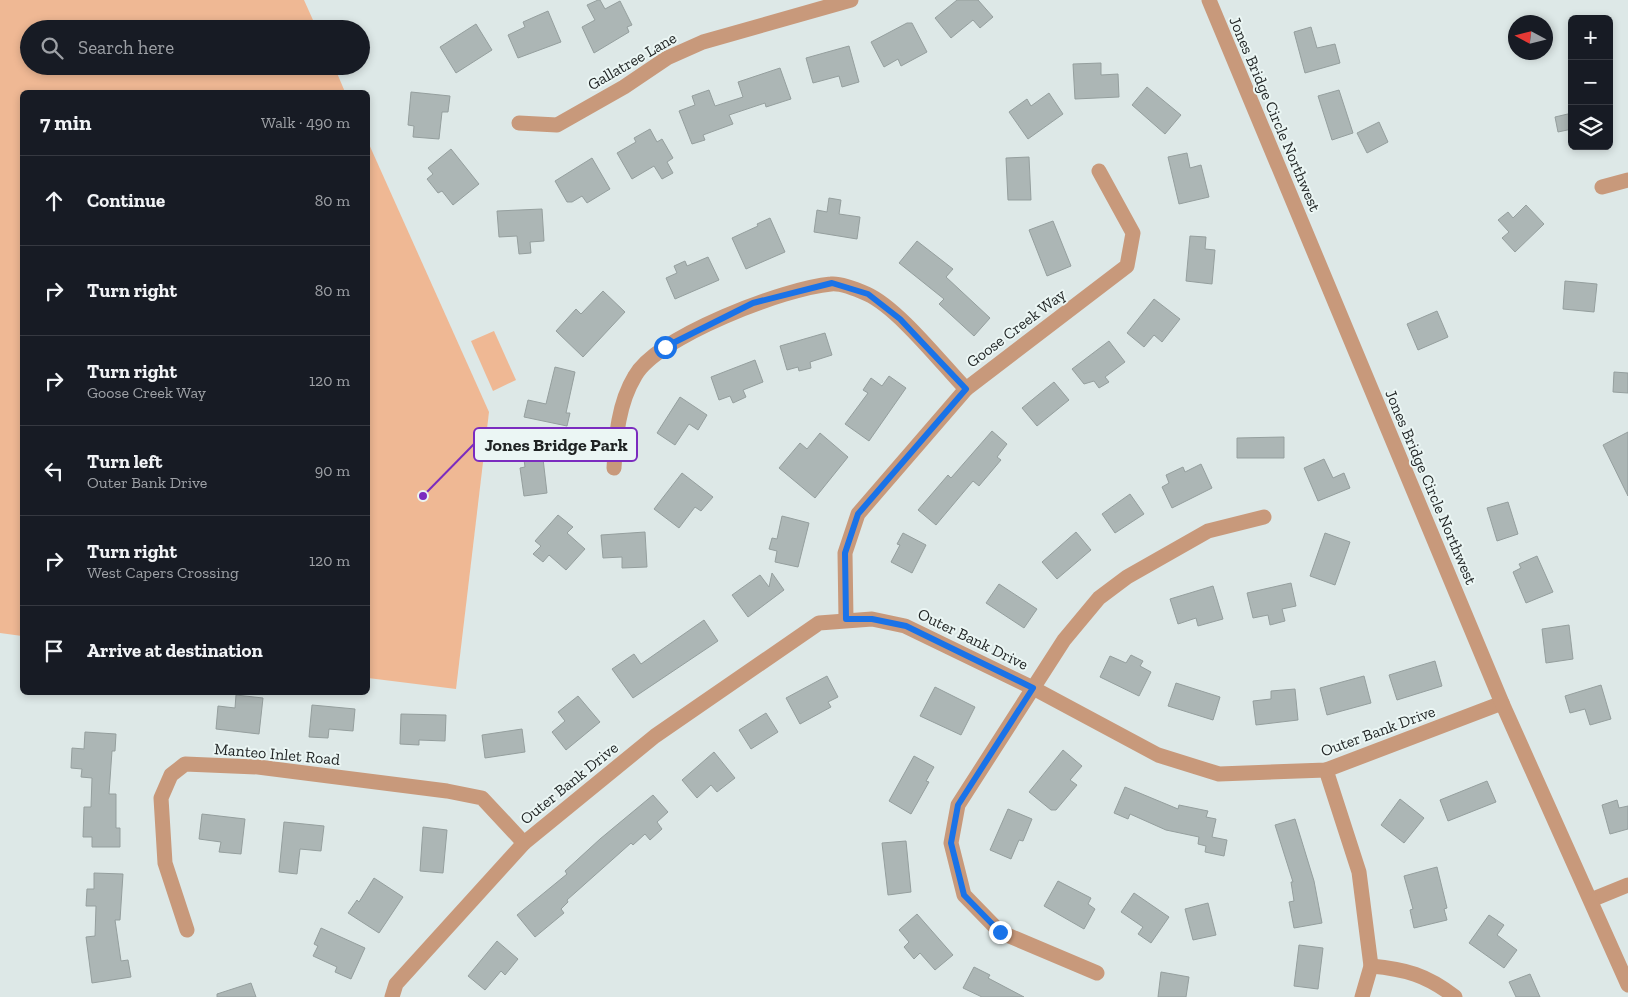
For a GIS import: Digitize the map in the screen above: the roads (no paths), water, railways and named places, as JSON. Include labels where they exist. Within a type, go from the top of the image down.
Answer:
[{"type":"street","name":"Gallatree Lane","points":[[518,123],[557,125],[624,87],[667,58],[703,42],[851,0]]},
{"type":"street","name":"Jones Bridge Circle Northwest","points":[[1209,0],[1502,704],[1628,985]]},
{"type":"street","name":"Goose Creek Way","points":[[846,619],[845,553],[858,514],[966,389],[1127,266],[1133,233],[1099,171]]},
{"type":"street","points":[[1602,187],[1628,180]]},
{"type":"street","points":[[614,468],[617,422],[635,375],[665,347],[753,303],[832,283],[868,294],[900,319],[966,389]]},
{"type":"street","points":[[1096,973],[1000,932],[964,895],[952,849],[958,805],[1064,640],[1099,598],[1127,577],[1208,531],[1264,518]]},
{"type":"street","name":"Outer Bank Drive","points":[[392,997],[396,984],[524,843],[672,724],[819,623],[846,619],[872,619],[906,626],[1033,688],[1158,755],[1219,774],[1326,770],[1502,704]]},
{"type":"street","name":"Manteo Inlet Road","points":[[187,930],[165,863],[160,798],[171,775],[185,764],[258,767],[447,791],[482,798],[524,843]]},
{"type":"street","points":[[1326,770],[1360,872],[1371,966],[1362,997]]},
{"type":"street","points":[[1591,900],[1628,885]]},
{"type":"street","points":[[1371,966],[1402,969],[1441,986],[1455,997]]},
{"type":"place","name":"Jones Bridge Park","points":[[423,496]]}]
